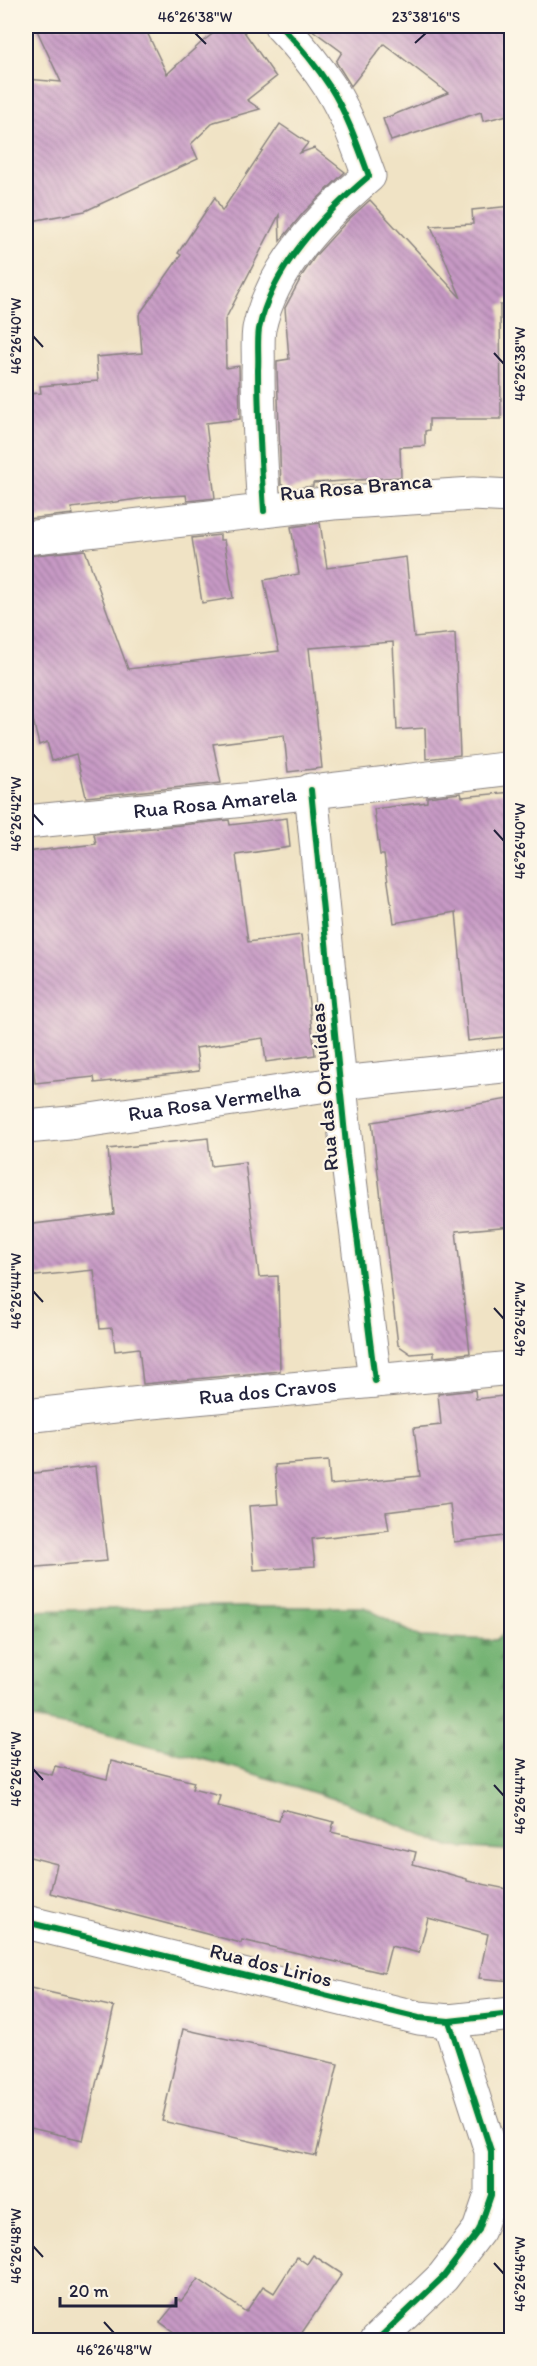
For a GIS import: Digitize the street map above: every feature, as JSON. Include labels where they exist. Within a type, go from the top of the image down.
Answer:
[{"type":"street","points":[[264,511],[258,405],[259,330],[270,298],[291,258],[318,224],[369,176],[331,88],[301,47],[281,26]]},
{"type":"street","name":"Rua Rosa Branca","points":[[26,538],[333,503],[473,494],[512,496]]},
{"type":"street","name":"Rua Rosa Amarela","points":[[26,822],[512,768]]},
{"type":"street","name":"Rua das Orquídeas","points":[[311,790],[349,1179],[375,1381]]},
{"type":"street","name":"Rua Rosa Vermelha","points":[[26,1127],[70,1123],[341,1083],[512,1065]]},
{"type":"street","name":"Rua dos Cravos","points":[[26,1416],[512,1368]]},
{"type":"street","name":"Rua dos Lirios","points":[[26,1922],[419,2018],[449,2021],[512,2014]]},
{"type":"street","points":[[377,2340],[444,2277],[479,2230],[491,2196],[491,2151],[449,2021]]},
{"type":"green space","points":[[181,1607],[364,1607],[420,1637],[496,1640],[511,1627],[511,1849],[451,1847],[344,1802],[232,1767],[90,1730],[26,1718],[26,1611]]},
{"type":"building","points":[[35,26],[144,26],[167,74],[223,26],[240,26],[276,77],[247,100],[260,109],[214,122],[191,144],[198,159],[85,211],[26,222],[26,79],[61,82]]},
{"type":"building","points":[[307,26],[512,26],[512,114],[483,121],[481,112],[391,141],[383,119],[448,93],[384,44],[351,86],[336,62],[342,52]]},
{"type":"building","points":[[280,124],[308,143],[300,153],[314,148],[345,172],[304,212],[280,241],[279,215],[225,320],[226,368],[239,366],[240,419],[206,423],[215,498],[187,501],[186,495],[153,497],[71,508],[73,514],[26,519],[26,394],[41,393],[40,386],[98,381],[96,357],[142,353],[139,315],[181,255],[178,253],[215,197],[222,211]]},
{"type":"building","points":[[370,200],[461,298],[431,226],[473,224],[472,210],[512,206],[512,299],[506,299],[506,305],[500,305],[501,419],[429,419],[429,430],[425,431],[425,446],[400,447],[401,477],[313,483],[313,486],[285,490],[284,485],[281,485],[277,361],[289,359],[285,308],[316,255]]},
{"type":"building","points":[[320,523],[327,568],[406,557],[414,637],[455,633],[460,755],[426,759],[425,728],[397,730],[393,642],[309,648],[322,768],[288,772],[284,735],[213,744],[221,783],[86,797],[76,754],[52,761],[47,742],[39,745],[26,691],[26,556],[85,550],[128,669],[279,651],[264,580],[299,574],[291,527]]},
{"type":"building","points":[[220,535],[220,540],[224,540],[233,598],[202,603],[192,538]]},
{"type":"building","points":[[512,792],[512,1036],[468,1041],[456,912],[394,923],[384,855],[380,855],[374,809],[427,802],[427,797],[461,793],[462,797]]},
{"type":"building","points":[[287,818],[290,847],[236,855],[248,942],[301,935],[315,1055],[266,1062],[263,1038],[196,1048],[199,1071],[95,1083],[94,1077],[35,1083],[28,1025],[26,1025],[26,852],[96,844],[94,834],[229,820],[230,825]]},
{"type":"building","points":[[508,1099],[512,1135],[512,1226],[456,1231],[470,1353],[434,1357],[434,1352],[411,1354],[398,1345],[372,1122]]},
{"type":"building","points":[[208,1138],[211,1166],[245,1162],[259,1277],[278,1276],[280,1371],[143,1384],[139,1348],[115,1351],[112,1328],[100,1329],[94,1270],[26,1277],[26,1225],[114,1214],[108,1149]]},
{"type":"building","points":[[475,1390],[476,1399],[512,1395],[512,1535],[454,1542],[450,1504],[386,1512],[389,1530],[312,1539],[315,1566],[254,1570],[249,1506],[278,1504],[275,1465],[328,1461],[330,1485],[420,1476],[414,1428],[441,1425],[438,1394]]},
{"type":"building","points":[[96,1466],[107,1561],[26,1568],[26,1474]]},
{"type":"building","points":[[111,1761],[194,1782],[192,1789],[220,1796],[217,1806],[279,1821],[282,1809],[334,1822],[331,1832],[416,1852],[413,1864],[467,1879],[467,1881],[512,1890],[512,1981],[479,1978],[488,1934],[428,1918],[419,1953],[391,1946],[384,1973],[242,1940],[241,1943],[50,1893],[57,1864],[26,1856],[26,1768],[52,1775],[55,1766],[107,1779]]},
{"type":"building","points":[[26,1987],[114,2007],[83,2140],[26,2127]]},
{"type":"building","points":[[183,2029],[338,2064],[316,2156],[162,2121]]},
{"type":"building","points":[[313,2255],[342,2274],[297,2340],[185,2340],[160,2322],[179,2299],[181,2301],[198,2279],[246,2312],[263,2286],[274,2293],[297,2257],[307,2264]]},
{"type":"cycle path","points":[[264,511],[259,423],[258,344],[259,329],[266,306],[287,264],[317,225],[369,176],[352,130],[336,97],[313,63],[281,26]]},
{"type":"cycle path","points":[[311,790],[347,1155],[375,1381]]},
{"type":"cycle path","points":[[26,1922],[419,2018],[449,2021],[512,2014]]},
{"type":"cycle path","points":[[377,2340],[443,2277],[479,2230],[491,2195],[491,2151],[449,2021]]}]
